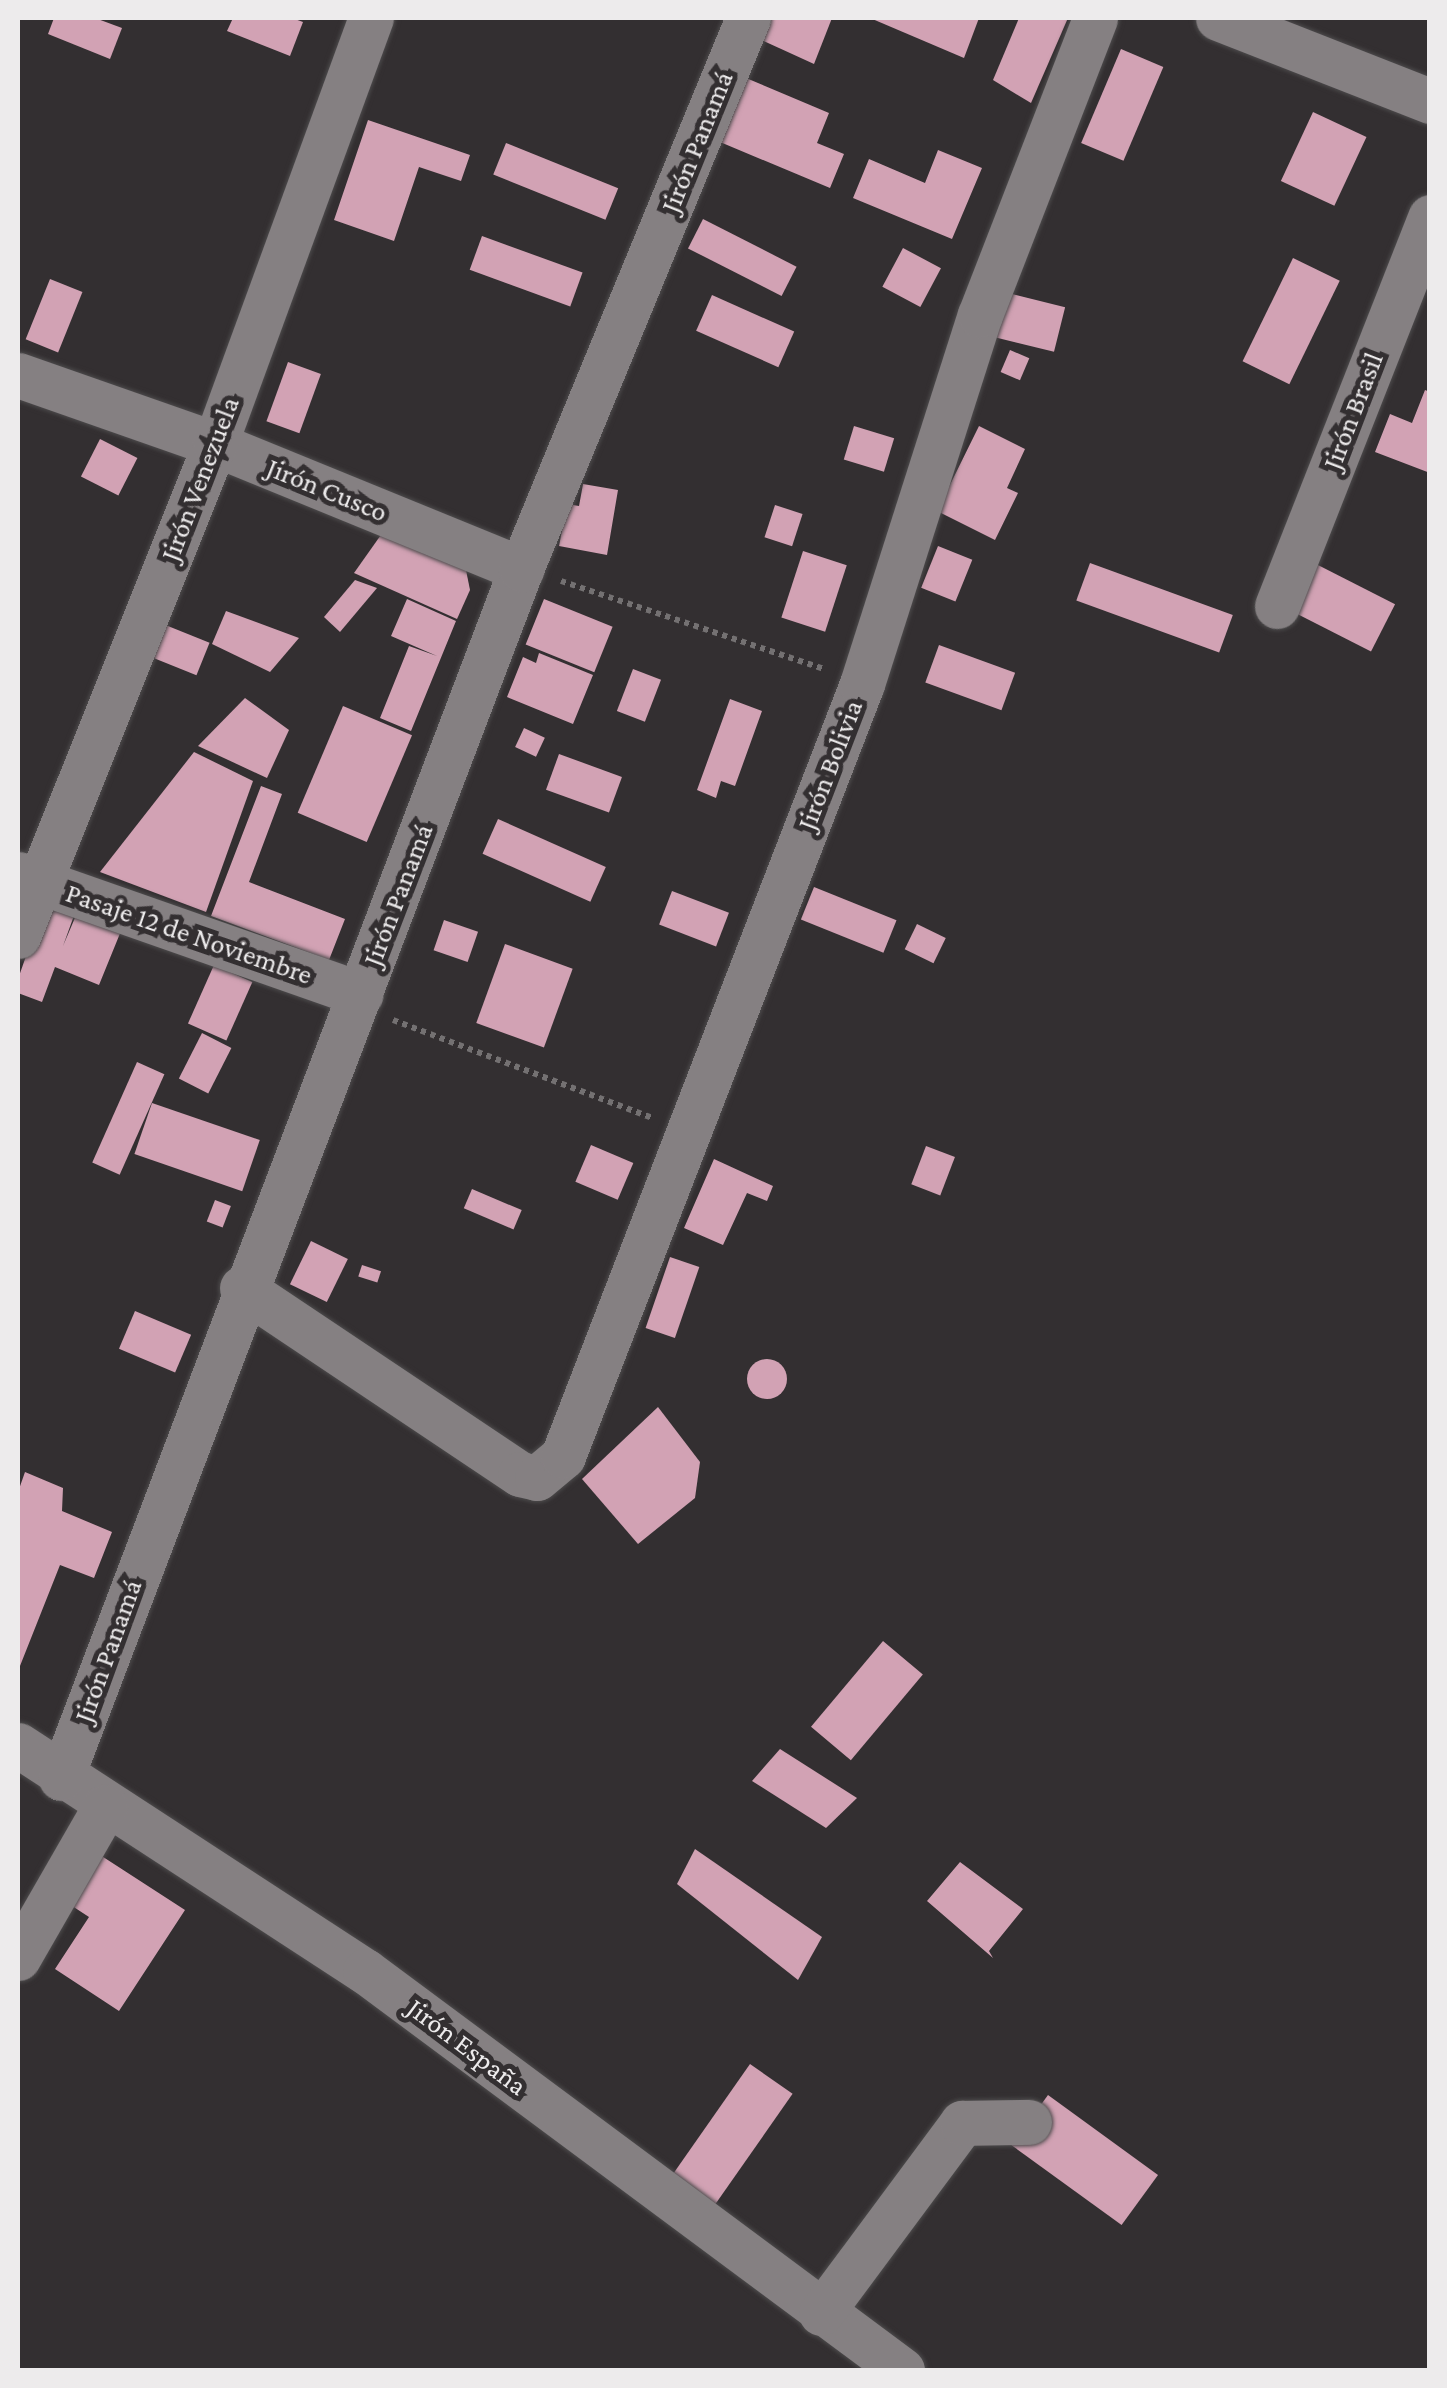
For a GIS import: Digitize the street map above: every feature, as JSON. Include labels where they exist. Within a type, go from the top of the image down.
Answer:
[{"type":"street","name":"Jirón Venezuela","points":[[18,936],[29,878],[215,444],[371,18]]},
{"type":"street","name":"Jirón Panamá","points":[[62,1778],[242,1288],[361,994],[522,569],[748,18]]},
{"type":"street","name":"Jirón Bolivia","points":[[242,1288],[520,1474],[537,1478],[563,1456],[862,684],[980,315],[1095,18]]},
{"type":"street","points":[[1218,18],[1430,101]]},
{"type":"street","name":"Jirón Brasil","points":[[1278,606],[1430,216]]},
{"type":"street","name":"Jirón Cusco","points":[[18,374],[215,444],[522,569]]},
{"type":"street","name":"Pasaje 12 de Noviembre","points":[[29,878],[361,994]]},
{"type":"street","name":"Jirón España","points":[[18,1745],[106,1807],[364,1971],[902,2370]]},
{"type":"street","points":[[18,1958],[106,1807]]},
{"type":"street","points":[[821,2313],[962,2123],[1029,2122]]},
{"type":"path","points":[[522,569],[658,608],[862,684]]},
{"type":"path","points":[[361,994],[414,1031],[688,1131]]},
{"type":"building","points":[[54,18],[95,18],[122,28],[110,59],[48,34]]},
{"type":"building","points":[[233,18],[292,18],[303,22],[290,56],[227,31]]},
{"type":"building","points":[[760,18],[832,18],[814,64],[753,36]]},
{"type":"building","points":[[870,18],[979,18],[964,58]]},
{"type":"building","points":[[1019,18],[1068,18],[1031,103],[993,80]]},
{"type":"building","points":[[1121,49],[1163,67],[1123,161],[1081,143]]},
{"type":"building","points":[[746,78],[829,113],[817,143],[844,154],[830,188],[720,142]]},
{"type":"building","points":[[1313,112],[1366,137],[1334,206],[1281,181]]},
{"type":"building","points":[[368,120],[470,155],[461,181],[419,167],[394,241],[334,220]]},
{"type":"building","points":[[506,143],[618,188],[605,220],[493,175]]},
{"type":"building","points":[[938,150],[982,168],[952,239],[853,198],[869,159],[925,183]]},
{"type":"building","points":[[703,219],[797,267],[782,296],[688,248]]},
{"type":"building","points":[[482,236],[583,273],[570,306],[470,270]]},
{"type":"building","points":[[903,248],[941,268],[920,307],[882,287]]},
{"type":"building","points":[[1293,258],[1340,281],[1289,384],[1243,361]]},
{"type":"building","points":[[50,279],[82,292],[58,352],[26,339]]},
{"type":"building","points":[[1004,292],[1065,307],[1054,352],[993,337]]},
{"type":"building","points":[[712,295],[794,332],[778,367],[696,331]]},
{"type":"building","points":[[1010,350],[1029,358],[1020,380],[1001,372]]},
{"type":"building","points":[[288,362],[321,374],[299,433],[266,421]]},
{"type":"building","points":[[1425,390],[1430,392],[1430,473],[1375,452],[1390,414],[1412,423]]},
{"type":"building","points":[[854,426],[894,438],[884,472],[844,459]]},
{"type":"building","points":[[979,426],[1025,449],[1007,488],[1018,493],[995,540],[937,511]]},
{"type":"building","points":[[100,439],[137,458],[118,495],[81,476]]},
{"type":"building","points":[[583,484],[618,490],[607,555],[559,546],[567,504],[579,506]]},
{"type":"building","points":[[775,505],[803,514],[792,546],[764,537]]},
{"type":"building","points":[[383,532],[465,565],[470,590],[457,619],[354,573]]},
{"type":"building","points":[[938,546],[972,560],[955,602],[921,588]]},
{"type":"building","points":[[803,551],[847,565],[825,632],[781,618]]},
{"type":"building","points":[[1090,563],[1233,615],[1219,653],[1076,601]]},
{"type":"building","points":[[1314,563],[1395,604],[1371,652],[1290,610]]},
{"type":"building","points":[[355,580],[377,588],[340,632],[324,617]]},
{"type":"building","points":[[407,599],[456,621],[411,731],[380,718],[409,646],[437,656],[391,636]]},
{"type":"building","points":[[544,599],[613,627],[594,672],[526,644]]},
{"type":"building","points":[[226,611],[299,638],[270,672],[212,644]]},
{"type":"building","points":[[153,620],[210,643],[196,675],[140,652]]},
{"type":"building","points":[[939,645],[1015,673],[1001,710],[925,683]]},
{"type":"building","points":[[539,653],[593,675],[573,724],[507,697],[523,657],[536,663]]},
{"type":"building","points":[[633,669],[661,680],[645,722],[617,711]]},
{"type":"building","points":[[245,698],[289,730],[267,778],[198,746]]},
{"type":"building","points":[[730,699],[762,711],[735,786],[721,781],[716,798],[697,790]]},
{"type":"building","points":[[343,706],[412,735],[367,842],[298,813]]},
{"type":"building","points":[[524,728],[545,738],[536,757],[515,747]]},
{"type":"building","points":[[194,752],[253,781],[206,912],[100,872]]},
{"type":"building","points":[[559,754],[622,777],[609,813],[546,790]]},
{"type":"building","points":[[261,786],[282,794],[249,882],[345,919],[329,960],[211,916]]},
{"type":"building","points":[[498,819],[606,867],[590,902],[483,854]]},
{"type":"building","points":[[814,887],[897,920],[883,953],[801,919]]},
{"type":"building","points":[[672,891],[729,913],[716,946],[659,925]]},
{"type":"building","points":[[46,899],[76,910],[63,946],[77,913],[121,931],[99,985],[55,967],[42,1002],[18,993],[18,979]]},
{"type":"building","points":[[444,920],[478,932],[468,962],[434,950]]},
{"type":"building","points":[[917,924],[946,938],[933,963],[905,949]]},
{"type":"building","points":[[505,944],[573,969],[544,1048],[476,1023]]},
{"type":"building","points":[[214,965],[252,982],[226,1041],[188,1023]]},
{"type":"building","points":[[202,1033],[231,1048],[208,1093],[179,1078]]},
{"type":"building","points":[[137,1062],[164,1074],[120,1175],[92,1162]]},
{"type":"building","points":[[152,1103],[260,1140],[242,1191],[134,1154]]},
{"type":"building","points":[[591,1145],[633,1163],[618,1200],[575,1182]]},
{"type":"building","points":[[926,1146],[955,1157],[940,1195],[911,1184]]},
{"type":"building","points":[[714,1159],[773,1186],[767,1201],[747,1193],[723,1245],[684,1228]]},
{"type":"building","points":[[472,1189],[522,1210],[514,1229],[464,1208]]},
{"type":"building","points":[[215,1200],[231,1206],[223,1228],[207,1221]]},
{"type":"building","points":[[311,1241],[348,1259],[327,1302],[290,1284]]},
{"type":"building","points":[[670,1257],[699,1267],[675,1338],[646,1328]]},
{"type":"building","points":[[362,1265],[381,1271],[377,1283],[358,1276]]},
{"type":"building","points":[[135,1311],[191,1335],[175,1373],[119,1349]]},
{"type":"building","points":[[767,1359],[781,1365],[787,1379],[781,1393],[767,1399],[753,1393],[747,1379],[753,1365]]},
{"type":"building","points":[[658,1407],[700,1462],[695,1498],[638,1544],[582,1479]]},
{"type":"building","points":[[25,1472],[63,1488],[62,1511],[112,1532],[94,1578],[60,1565],[18,1671],[18,1492]]},
{"type":"building","points":[[883,1641],[923,1674],[851,1760],[811,1727]]},
{"type":"building","points":[[780,1749],[857,1798],[826,1828],[752,1781]]},
{"type":"building","points":[[695,1849],[822,1937],[798,1980],[677,1884]]},
{"type":"building","points":[[97,1853],[185,1910],[119,2011],[55,1969],[89,1917],[66,1902]]},
{"type":"building","points":[[960,1862],[1023,1909],[989,1951],[993,1958],[927,1901]]},
{"type":"building","points":[[750,2064],[793,2094],[712,2209],[670,2179]]},
{"type":"building","points":[[1048,2095],[1158,2175],[1122,2225],[1012,2145]]}]
